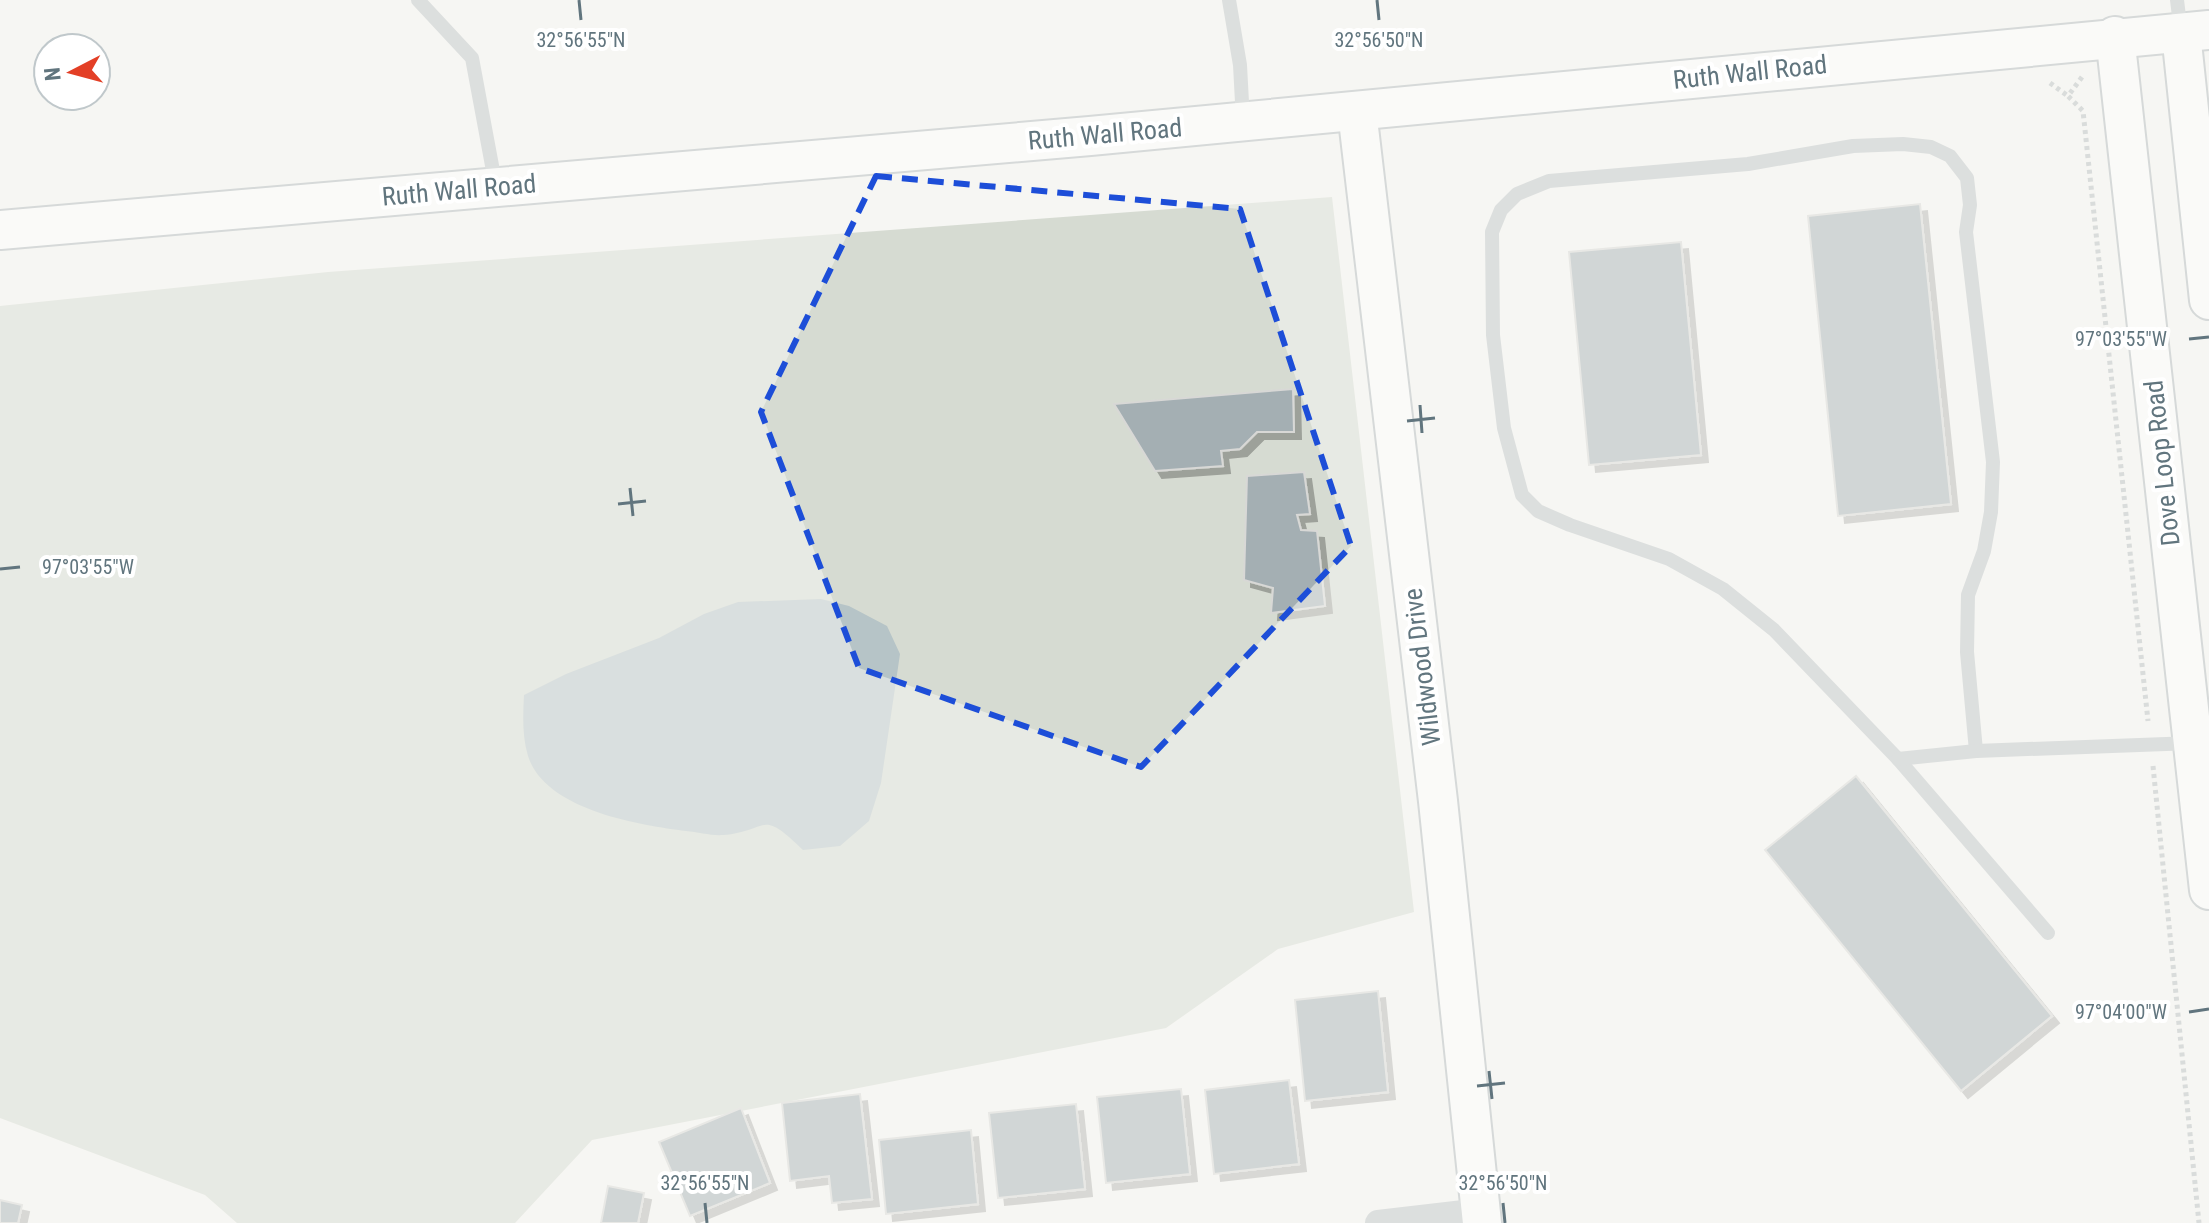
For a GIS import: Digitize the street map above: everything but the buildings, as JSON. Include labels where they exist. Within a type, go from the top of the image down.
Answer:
[{"type":"street","name":"Ruth Wall Road","points":[[0,230],[1243,122],[2115,36],[2189,21]]},
{"type":"street","points":[[2189,21],[2209,300]]},
{"type":"street","name":"Dove Loop Road","points":[[2115,36],[2201,743],[2209,890]]},
{"type":"street","name":"Wildwood Drive","points":[[1357,111],[1439,817],[1481,1217]]},
{"type":"street","points":[[1378,1223],[1481,1217]]},
{"type":"lane","points":[[418,0],[472,58],[496,187]]},
{"type":"lane","points":[[1229,0],[1243,122]]},
{"type":"lane","points":[[1976,751],[1967,652],[1968,595],[1984,551],[1991,512],[1993,462],[1966,232],[1970,205],[1967,178],[1950,156],[1931,147],[1903,144],[1853,146],[1748,164],[1549,181],[1517,194],[1501,210],[1492,232],[1493,335],[1504,428],[1522,495],[1549,516],[1669,559],[1723,589],[1774,630],[1898,759],[2048,933]]},
{"type":"lane","points":[[1898,759],[1976,751],[2201,743]]},
{"type":"highlighted area","points":[[876,176],[1240,209],[1351,546],[1141,767],[859,668],[761,412]]},
{"type":"shaded area","points":[[1332,197],[1414,912],[1278,949],[1166,1028],[592,1140],[515,1223],[237,1223],[205,1195],[0,1118],[0,306],[328,272]]},
{"type":"shaded area","points":[[821,599],[849,606],[887,626],[900,654],[881,783],[869,821],[840,846],[803,850],[771,825],[719,835],[620,819],[573,802],[553,790],[538,774],[528,756],[525,741],[524,695],[566,674],[659,638],[704,614],[738,602]]}]
